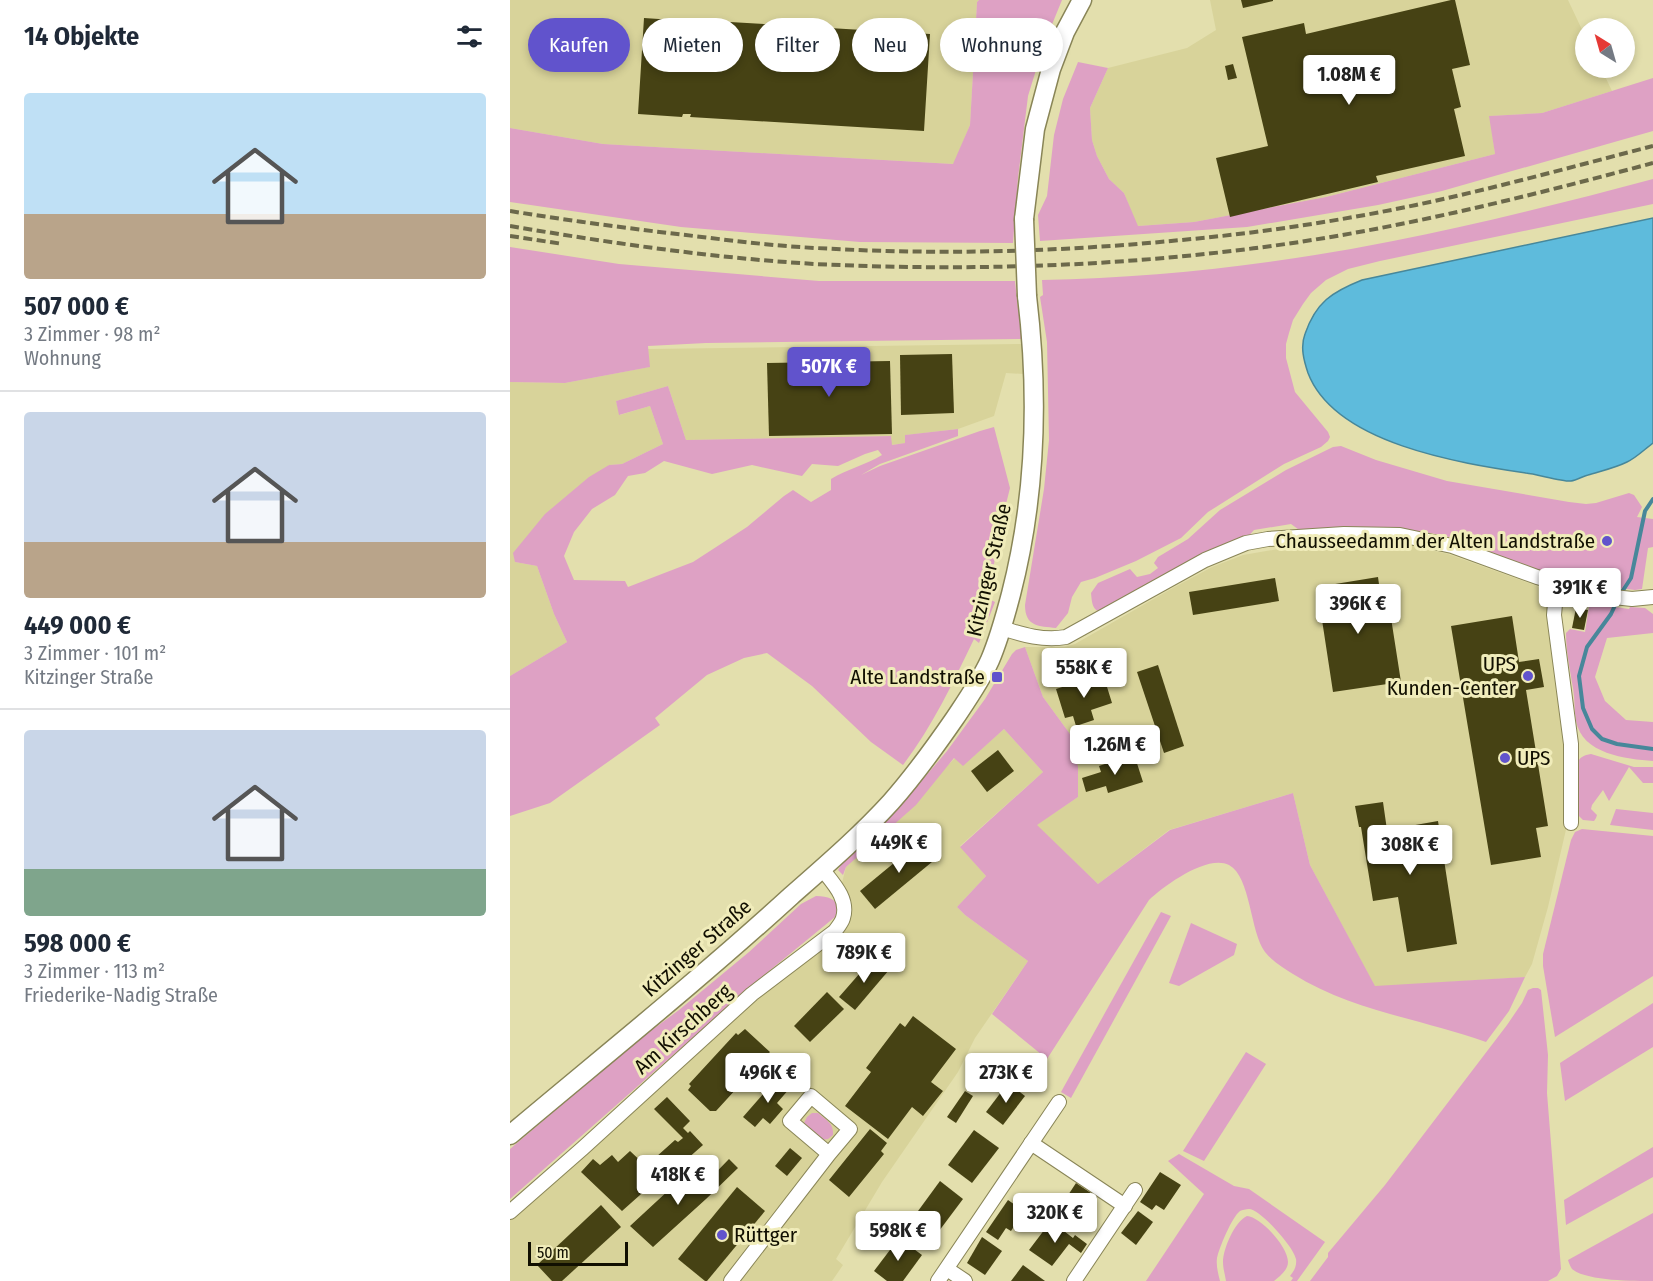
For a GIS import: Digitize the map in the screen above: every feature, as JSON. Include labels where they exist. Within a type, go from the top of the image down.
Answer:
[{"type":"street","name":"Kitzinger Straße","points":[[510,1135],[739,944],[822,869],[892,801],[923,763],[969,698],[989,663],[1002,628],[1021,551],[1032,477],[1035,437],[1033,353],[1027,296],[1024,219],[1035,129],[1051,69],[1065,32],[1082,0]]},
{"type":"street","points":[[1002,628],[1028,636],[1056,639],[1066,637],[1205,560],[1246,543],[1344,534],[1400,535],[1452,546],[1563,586],[1605,596],[1651,602]]},
{"type":"street","points":[[1563,586],[1555,604],[1554,615],[1571,744],[1571,823]]},
{"type":"street","name":"Am Kirschberg","points":[[510,1212],[752,994],[835,931],[843,919],[844,906],[840,891],[822,869]]},
{"type":"street","points":[[938,1281],[1059,1102]]},
{"type":"street","points":[[1031,1143],[1125,1206]]},
{"type":"street","points":[[731,1281],[829,1154]]},
{"type":"street","points":[[1074,1281],[1135,1190]]},
{"type":"street","points":[[947,1269],[965,1281]]},
{"type":"shaded area","points":[[510,0],[979,0],[976,18],[940,18],[940,72],[973,72],[970,125],[954,164],[603,144],[510,128]]},
{"type":"shaded area","points":[[979,0],[1062,0],[1055,18],[976,18]]},
{"type":"shaded area","points":[[1210,0],[1568,0],[1576,18],[1575,78],[1606,78],[1612,91],[1542,113],[1490,116],[1495,154],[1326,197],[1194,222],[1137,226],[1124,193],[1109,179],[1097,156],[1092,140],[1090,108],[1108,68],[1187,48],[1216,30]]},
{"type":"shaded area","points":[[1078,62],[1108,68],[1090,108],[1092,140],[1097,156],[1109,179],[1124,193],[1138,226],[1194,222],[1326,197],[1495,154],[1489,116],[1542,113],[1653,78],[1653,131],[1442,191],[1378,205],[1247,227],[1040,241],[1038,215],[1047,196],[1054,135],[1063,99]]},
{"type":"shaded area","points":[[973,72],[1035,72],[1028,96],[1013,243],[860,242],[681,227],[510,202],[510,128],[603,144],[953,164],[970,125]]},
{"type":"shaded area","points":[[1653,179],[1653,204],[1380,261],[1348,269],[1326,280],[1311,293],[1293,320],[1286,344],[1286,358],[1295,392],[1328,432],[1330,437],[1328,441],[1321,447],[1284,464],[1208,512],[1181,538],[1136,561],[1081,582],[1072,597],[1068,613],[1056,628],[1034,624],[1027,618],[1025,605],[1044,489],[1049,440],[1047,342],[1040,297],[1043,295],[1042,280],[1174,273],[1306,257],[1458,227]]},
{"type":"shaded area","points":[[510,247],[619,264],[819,281],[1015,281],[1024,339],[706,343],[648,346],[650,367],[565,383],[510,382]]},
{"type":"shaded area","points":[[1024,344],[1024,374],[1006,373],[994,416],[958,429],[906,435],[906,443],[891,445],[891,436],[686,440],[668,386],[616,401],[620,415],[650,406],[663,444],[622,464],[609,465],[515,562],[537,566],[554,614],[567,642],[510,676],[510,382],[565,383],[649,367],[648,349]]},
{"type":"shaded area","points":[[668,386],[686,440],[891,436],[892,445],[905,443],[905,435],[958,429],[958,436],[880,464],[861,475],[880,466],[994,427],[1010,488],[998,536],[989,599],[995,602],[979,643],[974,639],[933,720],[903,765],[871,742],[812,686],[767,653],[744,658],[707,675],[655,718],[660,725],[550,803],[510,816],[510,676],[567,642],[554,614],[537,566],[515,562],[513,553],[545,514],[589,477],[609,465],[622,464],[663,444],[650,406],[619,415],[616,401]],"holes":[[[878,450],[882,455],[831,479],[831,490],[811,502],[793,490],[747,527],[693,562],[628,587],[625,581],[574,580],[564,556],[574,532],[592,509],[615,495],[628,476],[645,473],[664,461],[712,474],[752,465],[802,476],[812,464],[838,466]]]},
{"type":"shaded area","points":[[1341,446],[1376,460],[1447,481],[1569,502],[1596,503],[1629,493],[1634,495],[1642,507],[1637,517],[1653,519],[1653,547],[1648,548],[1642,589],[1610,587],[1607,591],[1576,584],[1443,535],[1362,527],[1302,532],[1291,524],[1254,530],[1243,542],[1102,613],[1094,608],[1091,593],[1098,583],[1130,569],[1137,577],[1150,574],[1158,568],[1154,563],[1158,557],[1188,539],[1220,510],[1286,470],[1333,447]]},
{"type":"shaded area","points":[[1329,543],[1409,545],[1448,554],[1537,586],[1546,594],[1562,692],[1568,821],[1548,907],[1532,964],[1525,977],[1375,987],[1310,865],[1293,793],[1169,830],[1098,884],[1036,825],[1078,797],[1070,734],[1043,697],[1025,647],[1064,647],[1075,644],[1212,567],[1243,555]]},
{"type":"shaded area","points":[[1570,597],[1601,605],[1629,609],[1630,607],[1645,608],[1653,614],[1653,633],[1607,638],[1595,677],[1605,701],[1626,720],[1653,722],[1653,761],[1630,759],[1607,753],[1587,741],[1580,732],[1575,717],[1566,633],[1570,629],[1585,632],[1589,607],[1566,602]]},
{"type":"shaded area","points":[[1025,647],[1043,697],[1070,734],[1078,767],[1078,797],[1037,825],[1098,884],[1170,830],[1293,793],[1310,865],[1375,986],[1525,977],[1509,1011],[1486,1042],[1363,1006],[1316,987],[1282,967],[1265,952],[1260,943],[1242,881],[1229,865],[1220,863],[1209,864],[1186,873],[1149,900],[1047,1059],[992,1014],[1028,961],[957,907],[986,876],[960,847],[1043,772],[1004,729],[963,766],[954,758],[916,805],[846,867],[843,875],[838,870],[844,860],[912,792],[947,751],[985,699],[1012,654]]},
{"type":"shaded area","points":[[1004,729],[1043,772],[960,846],[986,876],[957,907],[1028,961],[975,1038],[958,1072],[882,1182],[836,1259],[843,1265],[832,1281],[510,1281],[510,1212],[839,918],[840,891],[846,867],[955,758],[963,765]]},
{"type":"shaded area","points":[[1591,754],[1634,767],[1653,767],[1653,783],[1643,783],[1629,767],[1609,801],[1603,790],[1592,805],[1591,809],[1597,815],[1594,821],[1583,820],[1577,814],[1577,763],[1579,759]]},
{"type":"shaded area","points":[[1616,809],[1653,813],[1653,830],[1610,825]]},
{"type":"shaded area","points":[[1582,829],[1653,836],[1653,976],[1555,1037],[1543,954],[1571,840],[1575,832]]},
{"type":"shaded area","points":[[816,896],[834,900],[837,907],[835,917],[758,980],[510,1199],[510,1149],[633,1044],[679,1010],[749,952],[801,904]]},
{"type":"shaded area","points":[[1161,912],[1171,916],[1071,1098],[1061,1092]]},
{"type":"shaded area","points":[[1191,923],[1237,944],[1234,955],[1179,986],[1169,983]]},
{"type":"shaded area","points":[[1533,988],[1541,990],[1548,1055],[1547,1093],[1561,1269],[1557,1276],[1548,1281],[1310,1281],[1328,1257],[1328,1253],[1385,1185],[1507,1025],[1528,990]]},
{"type":"shaded area","points":[[1653,1003],[1653,1047],[1565,1101],[1560,1063]]},
{"type":"shaded area","points":[[1246,1052],[1266,1064],[1204,1161],[1183,1151]]},
{"type":"shaded area","points":[[812,1113],[818,1113],[831,1125],[833,1135],[828,1139],[821,1140],[807,1129],[804,1123]]},
{"type":"shaded area","points":[[1653,1147],[1653,1177],[1566,1225],[1564,1200]]},
{"type":"shaded area","points":[[1179,1154],[1234,1186],[1249,1189],[1325,1242],[1297,1281],[1291,1281],[1293,1278],[1290,1276],[1295,1268],[1294,1253],[1261,1215],[1249,1209],[1237,1214],[1223,1240],[1217,1261],[1220,1281],[1146,1281],[1204,1194],[1168,1161]]},
{"type":"shaded area","points":[[1653,1213],[1653,1281],[1599,1278],[1572,1269],[1568,1260]]},
{"type":"shaded area","points":[[1247,1216],[1259,1222],[1273,1234],[1287,1256],[1287,1268],[1274,1281],[1226,1281],[1223,1262],[1225,1250],[1234,1229]]},
{"type":"water","points":[[1653,218],[1653,443],[1622,464],[1567,481],[1435,456],[1371,433],[1344,417],[1322,397],[1308,373],[1303,344],[1309,323],[1326,300],[1351,284]]},
{"type":"building","points":[[1241,0],[1273,0],[1273,1],[1243,8]]},
{"type":"building","points":[[1455,0],[1470,65],[1452,69],[1461,107],[1454,109],[1465,156],[1376,176],[1378,182],[1230,217],[1216,158],[1268,146],[1242,37],[1304,23],[1306,34]]},
{"type":"building","points":[[743,23],[755,24],[755,72],[840,72],[840,29],[852,29],[852,72],[928,72],[924,131],[690,117],[691,114],[683,114],[682,117],[638,114],[642,50],[642,72],[743,72]]},
{"type":"building","points":[[928,34],[930,34],[928,66]]},
{"type":"building","points":[[1233,64],[1237,78],[1228,80],[1225,66]]},
{"type":"building","points":[[952,354],[954,413],[901,415],[900,355]]},
{"type":"building","points":[[890,361],[892,434],[769,436],[767,363]]},
{"type":"building","points":[[1378,577],[1382,606],[1389,605],[1401,682],[1333,692],[1317,587]]},
{"type":"building","points":[[1275,578],[1279,601],[1193,615],[1189,592]]},
{"type":"building","points":[[1576,608],[1588,610],[1584,630],[1572,628]]},
{"type":"building","name":"UPS","points":[[1512,616],[1519,662],[1539,659],[1544,687],[1526,690],[1548,826],[1536,828],[1541,857],[1491,865],[1451,626]]},
{"type":"building","points":[[1158,665],[1184,746],[1164,753],[1137,672]]},
{"type":"building","points":[[1103,674],[1112,703],[1091,710],[1094,720],[1076,726],[1073,716],[1065,718],[1056,689]]},
{"type":"building","points":[[998,750],[1014,771],[987,792],[971,771]]},
{"type":"building","points":[[1134,754],[1143,782],[1108,793],[1106,786],[1086,792],[1082,778],[1101,772],[1099,766]]},
{"type":"building","points":[[1383,802],[1387,830],[1438,821],[1457,944],[1407,952],[1398,897],[1373,901],[1361,827],[1359,827],[1355,806]]},
{"type":"building","points":[[923,839],[938,857],[875,909],[860,891]]},
{"type":"building","points":[[874,957],[889,970],[855,1010],[839,997]]},
{"type":"building","points":[[827,992],[844,1009],[810,1042],[794,1026]]},
{"type":"building","points":[[913,1016],[956,1049],[931,1082],[943,1091],[923,1116],[912,1107],[888,1139],[845,1106],[871,1072],[866,1068],[900,1023],[905,1027]]},
{"type":"building","points":[[745,1029],[770,1052],[716,1111],[710,1111],[688,1090],[691,1086],[689,1084],[736,1033],[738,1035]]},
{"type":"building","points":[[777,1078],[790,1088],[777,1103],[783,1109],[770,1124],[763,1118],[755,1127],[743,1117]]},
{"type":"building","points":[[1008,1083],[1025,1096],[1003,1125],[986,1112]]},
{"type":"building","points":[[965,1091],[973,1096],[956,1123],[947,1117]]},
{"type":"building","points":[[667,1097],[690,1121],[683,1128],[688,1133],[690,1131],[703,1145],[661,1182],[658,1179],[622,1211],[581,1172],[593,1159],[600,1165],[612,1155],[618,1162],[630,1151],[646,1166],[675,1140],[678,1142],[683,1138],[654,1109]]},
{"type":"building","points":[[870,1129],[887,1143],[881,1151],[884,1154],[849,1197],[829,1180]]},
{"type":"building","points":[[974,1130],[999,1148],[972,1183],[948,1165]]},
{"type":"building","points":[[790,1148],[802,1158],[787,1176],[775,1166]]},
{"type":"building","name":"Rüttger","points":[[729,1159],[738,1168],[653,1247],[630,1226],[684,1176],[698,1191]]},
{"type":"building","points":[[1160,1172],[1181,1185],[1164,1210],[1156,1205],[1152,1210],[1140,1202]]},
{"type":"building","points":[[940,1181],[963,1199],[933,1239],[910,1222]]},
{"type":"building","points":[[1076,1183],[1097,1197],[1080,1222],[1059,1209]]},
{"type":"building","name":"Rüttger","points":[[737,1187],[765,1211],[705,1281],[678,1259]]},
{"type":"building","points":[[1008,1200],[1024,1211],[1011,1231],[1006,1228],[998,1240],[986,1232]]},
{"type":"building","points":[[601,1205],[621,1227],[562,1281],[552,1281],[537,1265]]},
{"type":"building","points":[[1138,1211],[1153,1222],[1136,1245],[1121,1233]]},
{"type":"building","points":[[1051,1221],[1073,1238],[1075,1235],[1087,1244],[1081,1253],[1069,1244],[1052,1266],[1029,1250]]},
{"type":"building","points":[[982,1237],[1002,1251],[985,1275],[967,1263]]},
{"type":"building","points":[[899,1238],[922,1255],[903,1281],[887,1281],[874,1271]]},
{"type":"building","points":[[1023,1265],[1045,1281],[1011,1281]]},
{"type":"waterway","points":[[1620,595],[1631,578],[1645,511],[1653,499]]},
{"type":"waterway","points":[[1617,601],[1611,614],[1587,647],[1579,676],[1583,708],[1592,729],[1602,739],[1617,744],[1653,749]]},
{"type":"railway","points":[[510,211],[648,231],[801,247],[953,252],[1090,247],[1240,234],[1358,216],[1476,191],[1653,146]]},
{"type":"railway","points":[[510,226],[662,249],[815,264],[981,267],[1146,260],[1306,241],[1406,223],[1555,189],[1653,163]]},
{"type":"railway","points":[[510,236],[563,244]]},
{"type":"place","name":"Chausseedamm der Alten Landstraße","points":[[1607,541]]},
{"type":"place","name":"UPS Kunden-Center","points":[[1528,676]]},
{"type":"place","name":"Alte Landstraße","points":[[997,677]]},
{"type":"place","name":"UPS","points":[[1505,758]]},
{"type":"place","name":"Rüttger","points":[[722,1235]]}]
